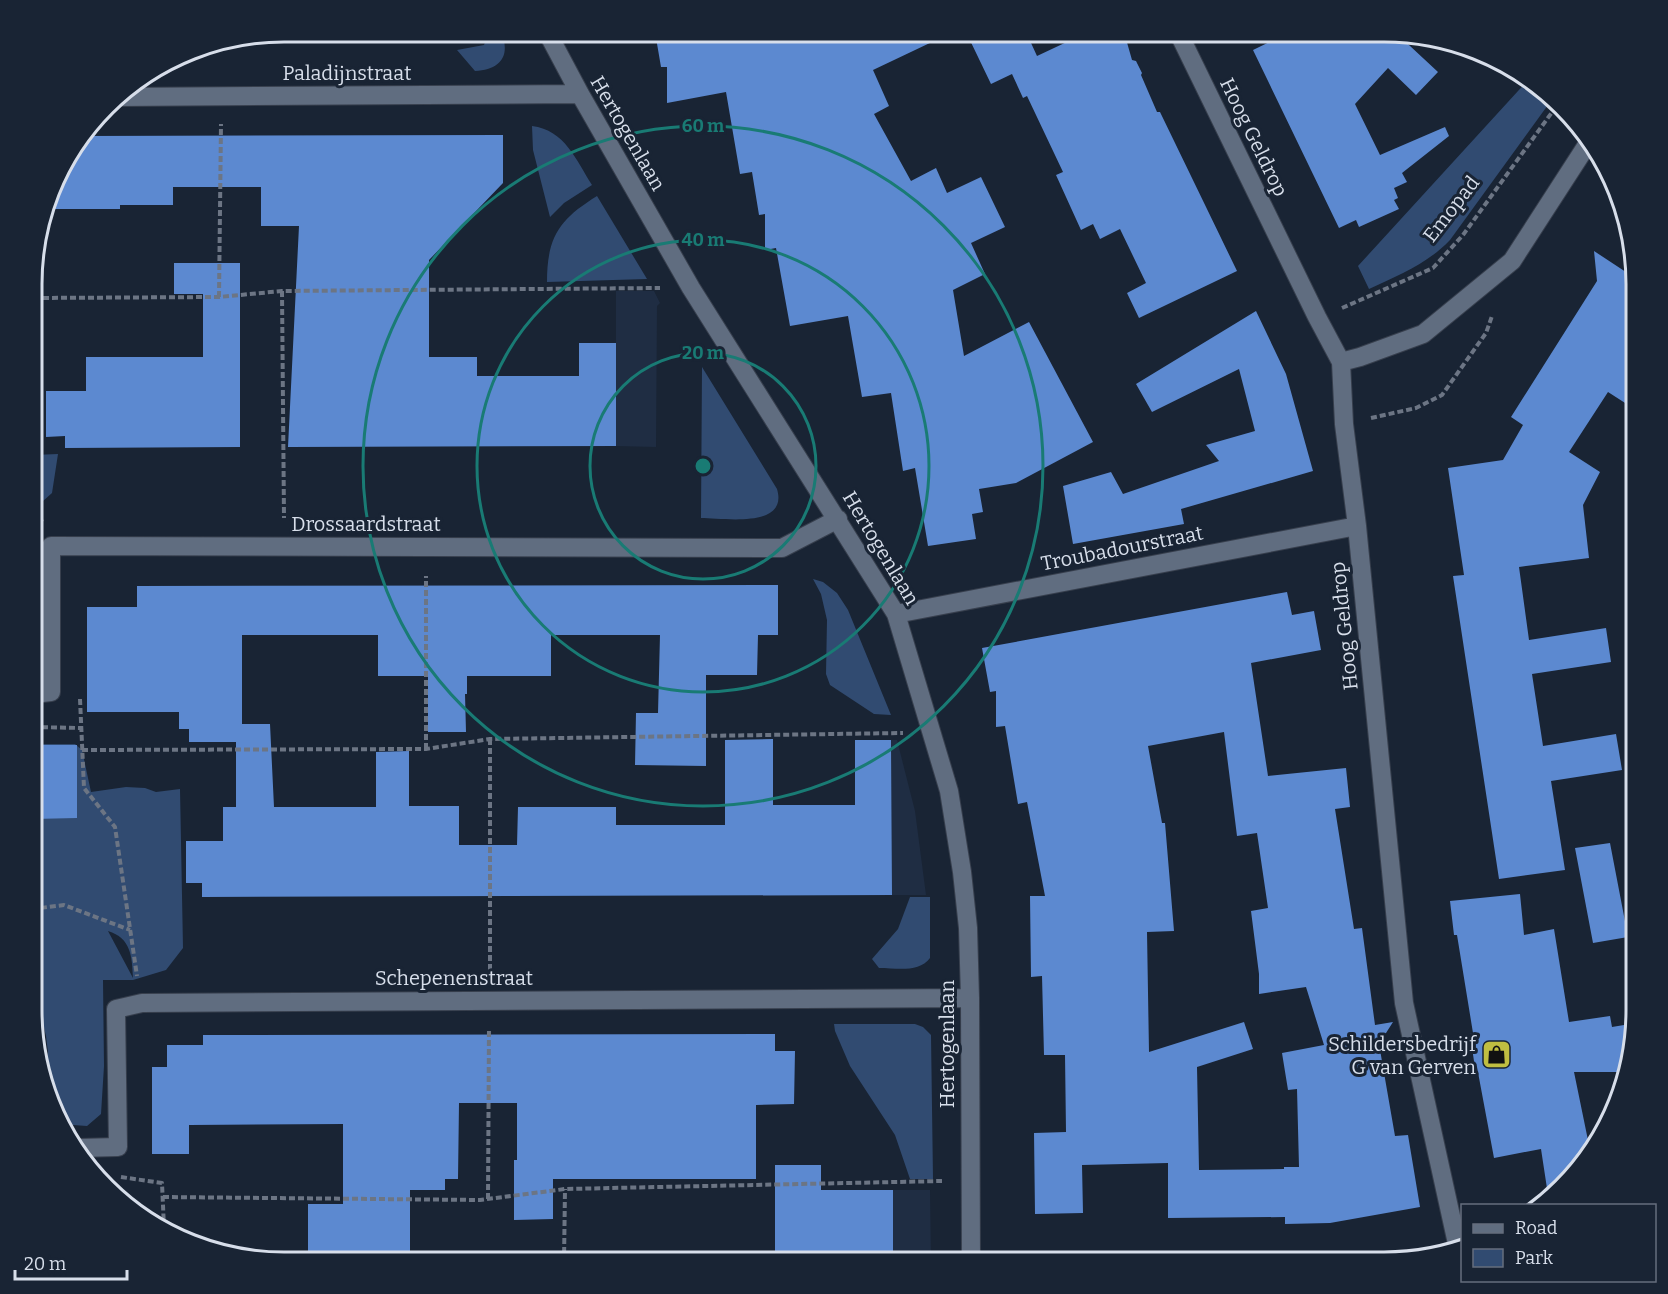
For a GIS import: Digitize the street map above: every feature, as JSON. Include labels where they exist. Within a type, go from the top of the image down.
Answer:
[{"type":"street","name":"Hertogenlaan","points":[[552,42],[691,288],[896,614],[949,791],[963,872],[968,928],[970,998],[971,1252]]},
{"type":"street","name":"Hoog Geldrop","points":[[1183,42],[1341,362],[1344,424],[1357,526],[1404,1003],[1456,1241]]},
{"type":"street","name":"Paladijnstraat","points":[[131,97],[580,94]]},
{"type":"street","points":[[1341,362],[1423,334],[1512,261],[1584,149]]},
{"type":"street","name":"Drossaardstraat","points":[[51,546],[782,548],[838,519]]},
{"type":"street","name":"Troubadourstraat","points":[[896,614],[1357,526]]},
{"type":"street","points":[[42,693],[51,692],[51,546]]},
{"type":"street","name":"Schepenenstraat","points":[[86,1148],[118,1147],[116,1009],[142,1003],[970,998]]},
{"type":"path","points":[[219,297],[221,96]]},
{"type":"path","name":"Emopad","points":[[1317,317],[1354,304],[1433,268],[1463,235],[1553,111]]},
{"type":"path","points":[[42,298],[219,297],[282,291],[691,288]]},
{"type":"path","points":[[282,291],[284,547]]},
{"type":"path","points":[[1344,424],[1416,408],[1442,395],[1486,333],[1493,313]]},
{"type":"path","points":[[42,522],[51,546]]},
{"type":"path","points":[[426,547],[426,749]]},
{"type":"path","points":[[80,692],[84,788],[115,828],[142,1003]]},
{"type":"path","points":[[42,728],[81,728]]},
{"type":"path","points":[[82,750],[426,749],[490,739],[933,732]]},
{"type":"path","points":[[488,1199],[490,739]]},
{"type":"path","points":[[42,908],[64,905],[130,930]]},
{"type":"path","points":[[163,1197],[488,1199],[565,1189],[970,1181]]},
{"type":"path","points":[[162,1183],[164,1220]]},
{"type":"path","points":[[564,1252],[565,1189]]},
{"type":"shaded area","points":[[616,291],[654,291],[660,303],[657,306],[656,447],[616,446]]},
{"type":"shaded area","points":[[891,740],[897,740],[915,811],[926,895],[892,895]]},
{"type":"shaded area","points":[[893,1190],[930,1190],[931,1252],[893,1252]]},
{"type":"green space","points":[[485,42],[504,42],[502,60],[491,68],[475,71],[457,50],[484,45]]},
{"type":"green space","points":[[1522,86],[1548,106],[1450,240],[1432,256],[1402,274],[1369,289],[1358,266]]},
{"type":"green space","points":[[532,126],[553,133],[561,140],[575,156],[592,185],[564,203],[550,217],[533,150]]},
{"type":"green space","points":[[597,196],[647,279],[547,282],[550,252],[558,230],[584,204]]},
{"type":"green space","points":[[702,367],[777,489],[778,502],[773,510],[764,516],[738,519],[701,518]]},
{"type":"green space","points":[[58,454],[52,493],[42,502],[42,455]]},
{"type":"green space","points":[[813,579],[823,582],[837,593],[848,610],[891,715],[874,714],[830,685],[826,674],[827,620],[821,594]]},
{"type":"green space","points":[[42,744],[75,744],[82,750],[91,792],[126,787],[145,788],[156,792],[180,789],[183,948],[166,970],[133,980],[103,980],[104,1066],[101,1114],[87,1126],[71,1125],[60,1103],[50,1073],[42,1010]],"holes":[[[108,931],[121,938],[129,949],[133,978]]]},
{"type":"green space","points":[[910,897],[930,897],[930,958],[914,968],[879,968],[872,959],[898,929]]},
{"type":"green space","points":[[834,1024],[915,1024],[923,1027],[931,1035],[933,1179],[910,1179],[895,1135],[850,1066]]},
{"type":"building","points":[[657,42],[932,42],[873,70],[889,106],[874,114],[911,181],[936,168],[947,193],[981,177],[1005,227],[971,243],[985,274],[953,290],[964,356],[1029,322],[1093,442],[1016,483],[979,489],[983,512],[972,514],[976,539],[928,546],[915,468],[903,471],[891,393],[862,397],[848,316],[790,326],[776,248],[765,250],[765,214],[759,215],[752,172],[740,174],[726,92],[667,103],[667,67],[661,67]]},
{"type":"building","points":[[971,42],[1031,42],[1037,56],[1067,42],[1127,42],[1132,60],[1136,61],[1142,73],[1157,112],[1160,112],[1237,271],[1139,318],[1127,293],[1146,283],[1120,229],[1100,239],[1093,224],[1081,230],[1056,175],[1063,172],[1027,96],[1023,98],[1012,74],[991,84]]},
{"type":"building","points":[[1269,42],[1407,43],[1438,72],[1416,95],[1388,68],[1355,104],[1380,155],[1445,127],[1449,136],[1402,173],[1407,182],[1394,188],[1398,198],[1394,200],[1399,209],[1359,227],[1356,220],[1339,228],[1253,50]]},
{"type":"building","points":[[503,135],[503,183],[429,260],[429,357],[477,357],[477,376],[579,376],[579,343],[616,343],[616,446],[288,447],[299,226],[261,226],[261,187],[173,187],[173,205],[120,205],[120,209],[54,209],[74,163],[93,136]]},
{"type":"building","points":[[1594,251],[1625,272],[1626,404],[1608,392],[1569,452],[1600,472],[1583,505],[1589,558],[1519,567],[1529,640],[1606,628],[1611,662],[1532,674],[1543,746],[1616,734],[1622,770],[1551,781],[1565,870],[1499,879],[1453,576],[1464,575],[1448,468],[1503,460],[1523,425],[1511,417],[1597,281]]},
{"type":"building","points":[[174,263],[240,263],[240,447],[65,448],[65,436],[46,437],[46,391],[86,391],[86,357],[203,357],[203,294],[174,294]]},
{"type":"building","points":[[1256,311],[1286,374],[1313,471],[1181,509],[1184,524],[1073,544],[1063,486],[1111,472],[1123,494],[1219,461],[1206,445],[1255,431],[1239,369],[1152,412],[1136,384]]},
{"type":"building","points":[[778,585],[778,635],[758,635],[757,675],[706,675],[706,766],[635,765],[636,713],[658,713],[660,635],[551,635],[551,676],[467,676],[466,732],[428,732],[428,676],[378,676],[378,635],[242,635],[242,724],[270,724],[274,807],[376,807],[376,752],[409,751],[409,806],[459,806],[459,845],[517,845],[518,807],[616,807],[616,825],[725,825],[725,740],[773,739],[773,805],[855,805],[855,740],[891,740],[892,895],[202,897],[202,883],[186,883],[186,841],[223,841],[223,807],[236,807],[236,742],[189,742],[189,729],[179,729],[179,712],[87,712],[87,607],[137,607],[137,586]]},
{"type":"building","points":[[1287,592],[1292,615],[1314,611],[1321,650],[1251,663],[1268,776],[1346,768],[1350,807],[1335,809],[1354,929],[1362,928],[1375,1025],[1393,1022],[1379,1044],[1395,1136],[1408,1135],[1420,1207],[1330,1223],[1285,1224],[1285,1217],[1168,1218],[1168,1163],[1082,1165],[1083,1213],[1035,1214],[1034,1133],[1066,1132],[1065,1055],[1044,1055],[1042,976],[1031,977],[1030,896],[1045,896],[1027,802],[1018,804],[1005,726],[996,727],[996,691],[990,692],[982,648]],"holes":[[[1224,732],[1237,836],[1257,833],[1268,908],[1251,911],[1259,974],[1259,994],[1306,987],[1324,1045],[1282,1053],[1288,1090],[1297,1089],[1299,1167],[1199,1170],[1197,1067],[1253,1049],[1244,1022],[1149,1052],[1147,932],[1174,931],[1165,823],[1162,823],[1148,746]]]},
{"type":"building","points":[[42,745],[77,745],[77,818],[42,819]]},
{"type":"building","points":[[1610,843],[1626,927],[1626,937],[1593,943],[1575,848]]},
{"type":"building","points":[[1520,894],[1524,935],[1554,929],[1569,1022],[1610,1016],[1612,1027],[1625,1025],[1618,1072],[1574,1072],[1588,1140],[1566,1170],[1547,1189],[1541,1149],[1494,1158],[1477,1067],[1475,1068],[1470,1034],[1473,1033],[1457,935],[1454,935],[1450,901]]},
{"type":"building","points":[[775,1034],[775,1051],[795,1051],[794,1104],[756,1105],[756,1179],[553,1179],[553,1219],[514,1220],[517,1103],[459,1103],[458,1179],[445,1179],[445,1190],[410,1190],[410,1252],[308,1252],[308,1204],[343,1204],[343,1124],[189,1125],[189,1154],[152,1154],[152,1067],[167,1067],[167,1045],[203,1045],[203,1035]]},
{"type":"building","points":[[775,1165],[821,1165],[821,1190],[893,1190],[893,1252],[775,1252]]},
{"type":"place","name":"Schildersbedrijf G van Gerven","points":[[1497,1055]]}]
